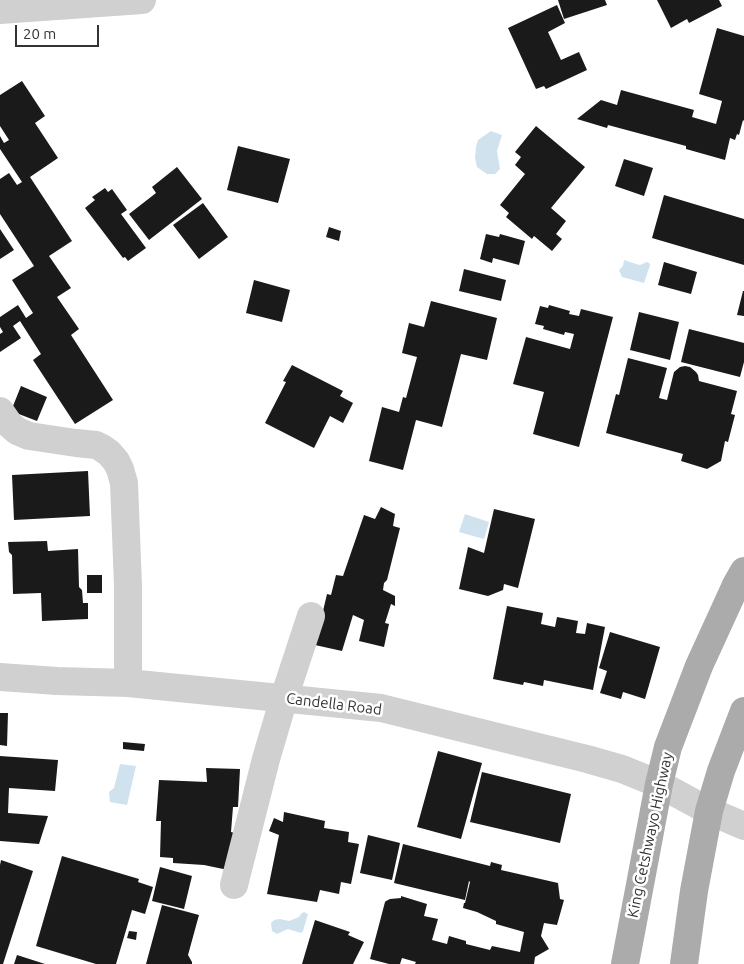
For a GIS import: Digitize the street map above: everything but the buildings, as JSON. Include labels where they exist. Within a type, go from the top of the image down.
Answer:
[{"type":"main road","name":"King Cetshwayo Highway","points":[[625,964],[659,784],[668,747],[699,666],[744,570]]},
{"type":"main road","points":[[684,964],[694,891],[709,811],[721,771],[744,711]]},
{"type":"street","points":[[0,10],[142,0]]},
{"type":"street","points":[[0,412],[17,431],[29,436],[96,445],[109,453],[116,461],[124,483],[125,500],[128,586],[128,683]]},
{"type":"street","points":[[234,886],[266,759],[311,616]]},
{"type":"street","name":"Candella Road","points":[[0,677],[128,683],[381,708],[622,769],[659,784],[709,811],[744,826]]},
{"type":"water","points":[[491,131],[502,135],[497,151],[500,169],[495,174],[487,174],[477,167],[475,158],[476,147],[478,140]]},
{"type":"water","points":[[624,260],[640,265],[649,263],[644,283],[622,277],[619,270],[623,266]]},
{"type":"water","points":[[465,514],[489,522],[484,539],[459,532]]},
{"type":"water","points":[[120,764],[136,766],[127,805],[110,802],[109,792],[114,788]]},
{"type":"water","points":[[304,912],[308,914],[301,933],[288,929],[277,934],[272,931],[271,923],[274,920],[289,921],[299,917]]}]
